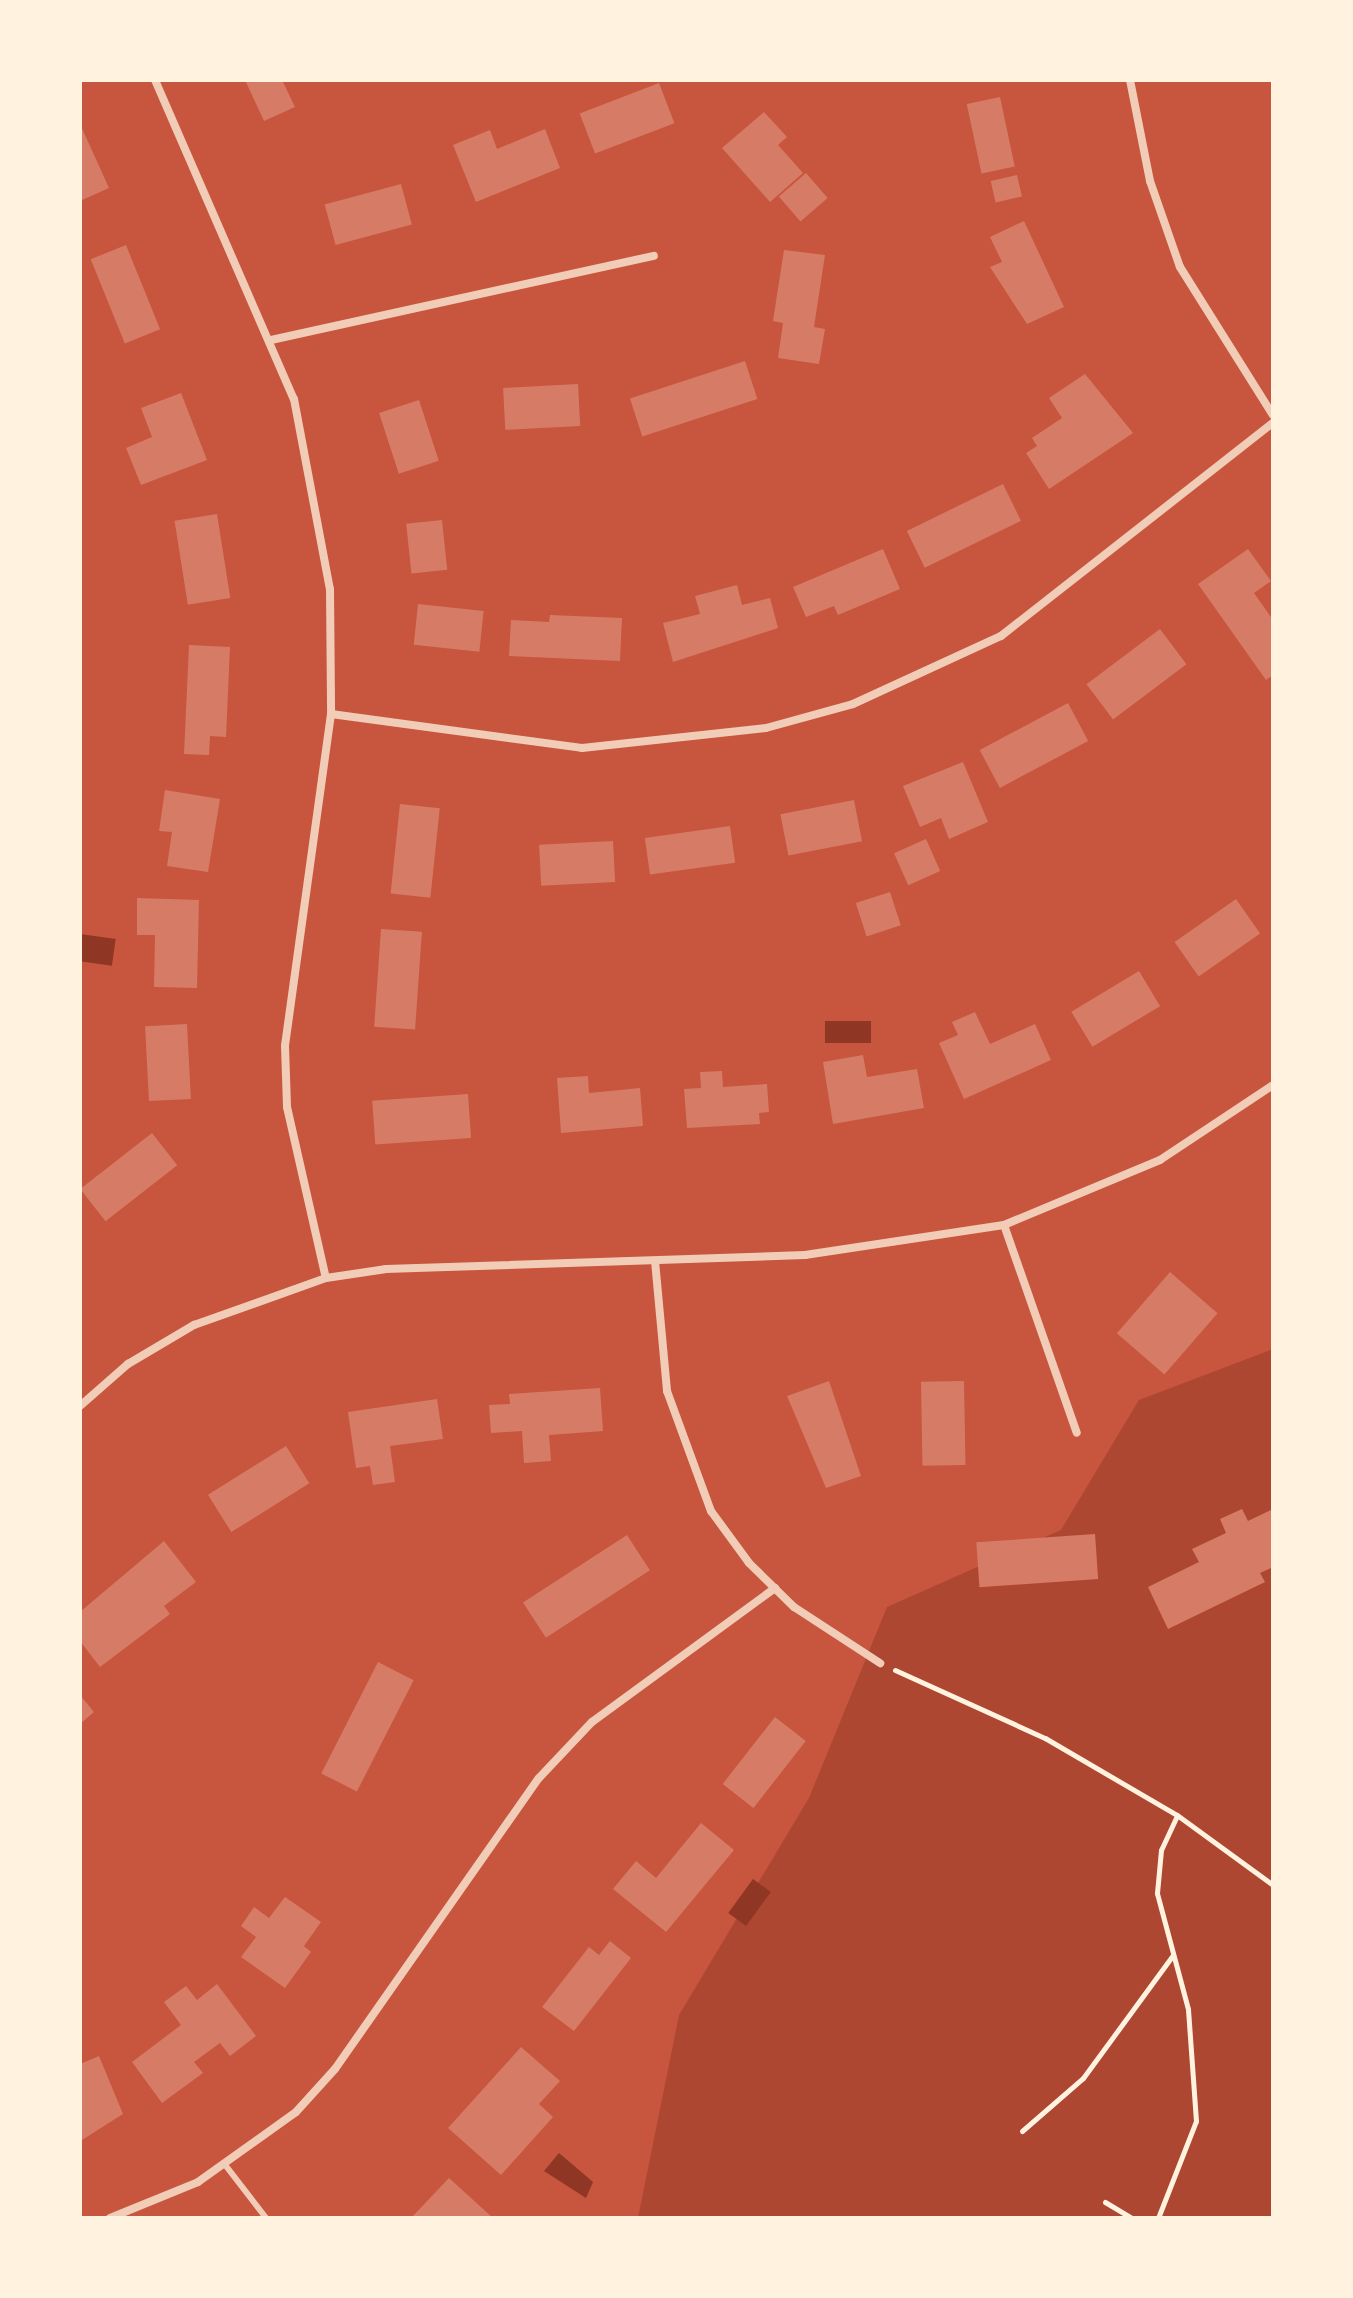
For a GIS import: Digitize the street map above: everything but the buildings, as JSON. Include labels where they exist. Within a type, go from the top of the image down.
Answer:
[{"type":"street","points":[[155,80],[271,340],[294,399],[316,494],[330,589],[331,714],[285,1046],[287,1107],[326,1278]]},
{"type":"street","points":[[1130,80],[1150,181],[1180,267],[1273,415]]},
{"type":"street","points":[[271,340],[654,256]]},
{"type":"street","points":[[331,714],[582,748],[735,733],[853,704],[1001,636],[1273,423]]},
{"type":"street","points":[[80,1406],[128,1364],[194,1325],[326,1278],[386,1269],[655,1261],[849,1250],[1004,1225],[1160,1160],[1273,1085]]},
{"type":"street","points":[[1004,1225],[1077,1433]]},
{"type":"street","points":[[655,1261],[667,1391],[685,1452],[711,1511],[775,1588],[830,1636],[880,1663]]},
{"type":"street","points":[[110,2218],[226,2166],[296,2112],[335,2069],[539,1778],[592,1722],[775,1588]]},
{"type":"lane","points":[[226,2166],[266,2218]]},
{"type":"path","points":[[880,1663],[1045,1738],[1177,1815],[1273,1885]]},
{"type":"path","points":[[1158,2218],[1196,2121],[1188,2009],[1157,1893],[1161,1850],[1177,1815]]},
{"type":"path","points":[[1022,2131],[1083,2078],[1174,1955]]},
{"type":"path","points":[[1105,2202],[1132,2218]]},
{"type":"shaded area","points":[[80,934],[116,939],[112,966],[80,961]]},
{"type":"shaded area","points":[[825,1021],[871,1021],[871,1043],[825,1043]]},
{"type":"shaded area","points":[[1273,1349],[1273,2218],[638,2218],[679,2015],[809,1798],[887,1607],[1061,1530],[1139,1400]]},
{"type":"shaded area","points":[[753,1879],[771,1892],[746,1926],[728,1913]]},
{"type":"shaded area","points":[[559,2153],[593,2182],[586,2198],[544,2171]]}]
